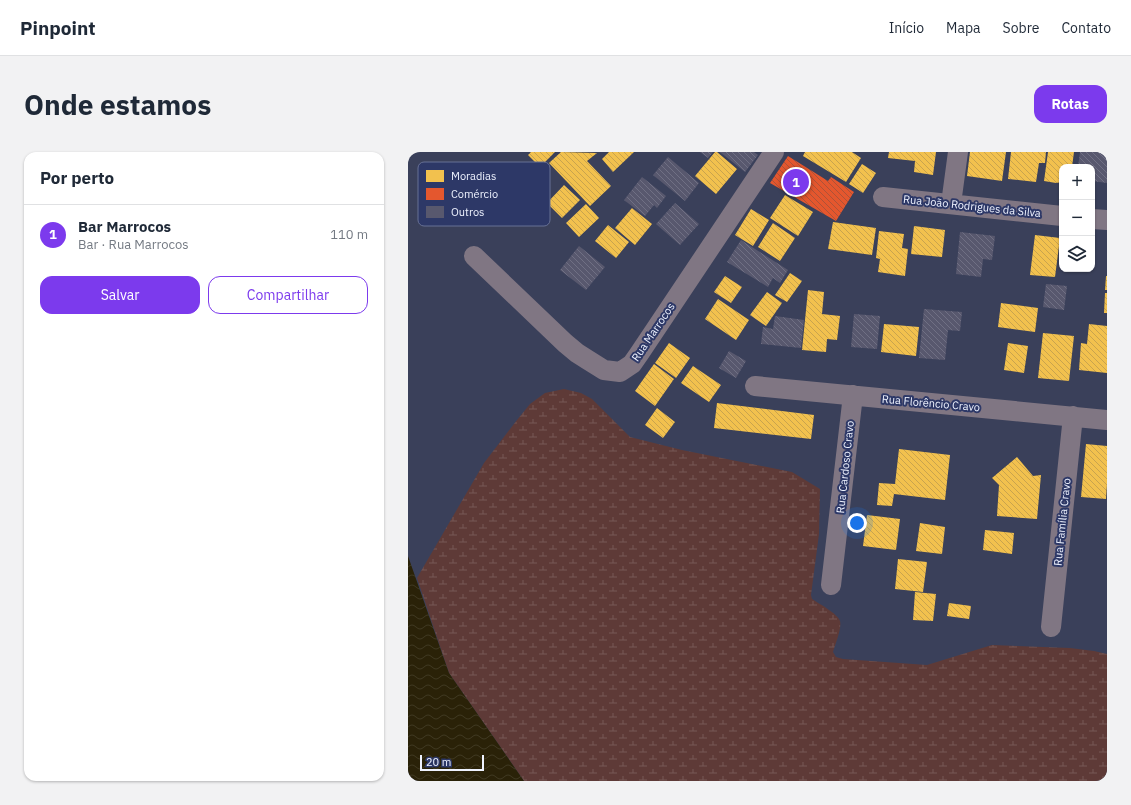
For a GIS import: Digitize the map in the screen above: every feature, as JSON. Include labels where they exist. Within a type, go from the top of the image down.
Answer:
[{"type":"street","name":"Rua Marrocos","points":[[474,256],[577,353],[604,370],[620,372],[632,364],[774,152]]},
{"type":"street","points":[[951,204],[958,152]]},
{"type":"street","name":"Rua João Rodrigues da Silva","points":[[883,197],[1059,216]]},
{"type":"street","points":[[1095,219],[1107,220]]},
{"type":"street","name":"Rua Florêncio Cravo","points":[[755,386],[1107,420]]},
{"type":"street","name":"Rua Cardoso Cravo","points":[[831,585],[853,396]]},
{"type":"street","name":"Rua Família Cravo","points":[[1051,627],[1073,416]]},
{"type":"green space","points":[[564,389],[581,393],[592,399],[630,437],[682,450],[792,472],[820,489],[819,534],[811,595],[812,599],[832,612],[840,621],[839,632],[833,652],[836,657],[843,659],[927,665],[992,645],[1070,648],[1107,654],[1107,781],[524,781],[449,673],[417,578],[484,463],[517,420],[530,404],[545,393]]},
{"type":"water","points":[[408,556],[449,673],[524,781],[408,781]]},
{"type":"building: Moradias","points":[[531,152],[555,152],[545,162],[535,162],[528,155]]},
{"type":"building: Moradias","points":[[561,152],[597,153],[587,161],[611,186],[590,206],[550,164],[550,162]]},
{"type":"building: Moradias","points":[[609,152],[634,152],[613,172],[602,159]]},
{"type":"building: Moradias","points":[[715,152],[717,152],[737,169],[716,194],[695,176]]},
{"type":"building: Moradias","points":[[805,152],[852,152],[861,158],[846,182],[803,156]]},
{"type":"building: Moradias","points":[[889,152],[936,152],[933,175],[914,172],[915,161],[888,158]]},
{"type":"building: Moradias","points":[[970,152],[1006,152],[1002,181],[967,176]]},
{"type":"building: Moradias","points":[[1011,152],[1046,152],[1045,163],[1039,163],[1036,182],[1008,179]]},
{"type":"building: Moradias","points":[[1048,152],[1074,152],[1072,164],[1059,164],[1059,182],[1044,181]]},
{"type":"building: Moradias","points":[[862,164],[876,173],[863,193],[849,184]]},
{"type":"building: Moradias","points":[[564,185],[580,200],[562,218],[550,206],[550,200]]},
{"type":"building: Moradias","points":[[785,195],[813,212],[798,236],[770,218]]},
{"type":"building: Moradias","points":[[586,204],[599,218],[579,237],[566,223]]},
{"type":"building: Moradias","points":[[632,208],[652,224],[635,245],[615,228]]},
{"type":"building: Moradias","points":[[751,209],[769,220],[753,246],[735,235]]},
{"type":"building: Moradias","points":[[833,222],[876,228],[872,255],[828,249]]},
{"type":"building: Moradias","points":[[773,223],[795,238],[780,261],[758,247]]},
{"type":"building: Moradias","points":[[608,225],[629,242],[616,258],[595,241]]},
{"type":"building: Moradias","points":[[914,226],[945,230],[942,257],[911,254]]},
{"type":"building: Moradias","points":[[879,231],[904,234],[902,248],[908,249],[905,276],[878,272],[880,259],[876,258]]},
{"type":"building: Moradias","points":[[1035,235],[1059,238],[1055,277],[1030,275]]},
{"type":"building: Moradias","points":[[790,273],[802,281],[787,302],[775,295]]},
{"type":"building: Moradias","points":[[725,276],[742,287],[731,303],[714,292]]},
{"type":"building: Moradias","points":[[1106,276],[1107,290],[1105,290]]},
{"type":"building: Moradias","points":[[808,290],[824,292],[822,314],[840,316],[837,340],[827,339],[826,352],[802,350]]},
{"type":"building: Moradias","points":[[767,292],[782,303],[766,326],[750,315]]},
{"type":"building: Moradias","points":[[1105,293],[1107,293],[1107,313],[1104,313]]},
{"type":"building: Moradias","points":[[718,299],[749,320],[736,340],[705,319]]},
{"type":"building: Moradias","points":[[1001,303],[1038,308],[1035,332],[998,327]]},
{"type":"building: Moradias","points":[[884,324],[919,327],[916,356],[881,352]]},
{"type":"building: Moradias","points":[[1089,324],[1107,326],[1107,373],[1079,370],[1081,343],[1087,344]]},
{"type":"building: Moradias","points":[[1043,333],[1074,336],[1069,381],[1038,378]]},
{"type":"building: Moradias","points":[[669,343],[690,358],[676,378],[655,363]]},
{"type":"building: Moradias","points":[[1008,343],[1028,346],[1024,373],[1004,370]]},
{"type":"building: Moradias","points":[[654,364],[674,379],[655,406],[635,391]]},
{"type":"building: Moradias","points":[[693,366],[721,385],[709,402],[681,383]]},
{"type":"building: Moradias","points":[[717,403],[814,415],[811,439],[714,428]]},
{"type":"building: Moradias","points":[[657,408],[675,422],[663,438],[645,425]]},
{"type":"building: Moradias","points":[[1086,444],[1107,446],[1106,499],[1081,497]]},
{"type":"building: Moradias","points":[[899,449],[950,455],[945,500],[894,494],[892,506],[877,505],[879,483],[895,484]]},
{"type":"building: Moradias","points":[[1017,457],[1033,476],[1041,475],[1037,519],[997,516],[999,485],[992,478]]},
{"type":"building: Moradias","points":[[867,515],[900,519],[896,550],[863,546]]},
{"type":"building: Moradias","points":[[920,523],[945,527],[942,554],[916,551]]},
{"type":"building: Moradias","points":[[985,530],[1014,533],[1012,554],[983,550]]},
{"type":"building: Moradias","points":[[898,559],[927,562],[923,592],[895,589]]},
{"type":"building: Moradias","points":[[915,592],[936,594],[933,621],[913,620]]},
{"type":"building: Moradias","points":[[949,603],[971,606],[969,619],[947,616]]},
{"type":"building: Comércio","points":[[788,156],[828,181],[831,177],[854,192],[836,221],[770,183]]},
{"type":"building: Outros","points":[[700,152],[713,152],[708,158]]},
{"type":"building: Outros","points":[[720,152],[754,152],[758,155],[745,172]]},
{"type":"building: Outros","points":[[1080,152],[1107,152],[1107,183],[1095,181],[1095,164],[1078,164]]},
{"type":"building: Outros","points":[[668,157],[699,183],[685,201],[653,175]]},
{"type":"building: Outros","points":[[642,177],[666,196],[657,208],[654,205],[645,216],[624,200]]},
{"type":"building: Outros","points":[[675,203],[699,224],[680,245],[656,224]]},
{"type":"building: Outros","points":[[960,232],[995,236],[992,260],[983,259],[981,277],[956,274]]},
{"type":"building: Outros","points":[[741,240],[788,270],[780,283],[773,278],[768,287],[727,262]]},
{"type":"building: Outros","points":[[579,246],[605,267],[586,290],[560,270]]},
{"type":"building: Outros","points":[[1046,284],[1067,286],[1064,310],[1043,307]]},
{"type":"building: Outros","points":[[924,309],[962,312],[960,331],[948,330],[945,360],[919,358]]},
{"type":"building: Outros","points":[[854,314],[880,316],[877,349],[851,347]]},
{"type":"building: Outros","points":[[775,316],[804,320],[801,348],[761,344],[763,327],[773,329]]},
{"type":"building: Outros","points":[[729,351],[746,361],[736,378],[719,368]]},
{"type":"place","name":"Bar Marrocos","points":[[796,182]]}]
